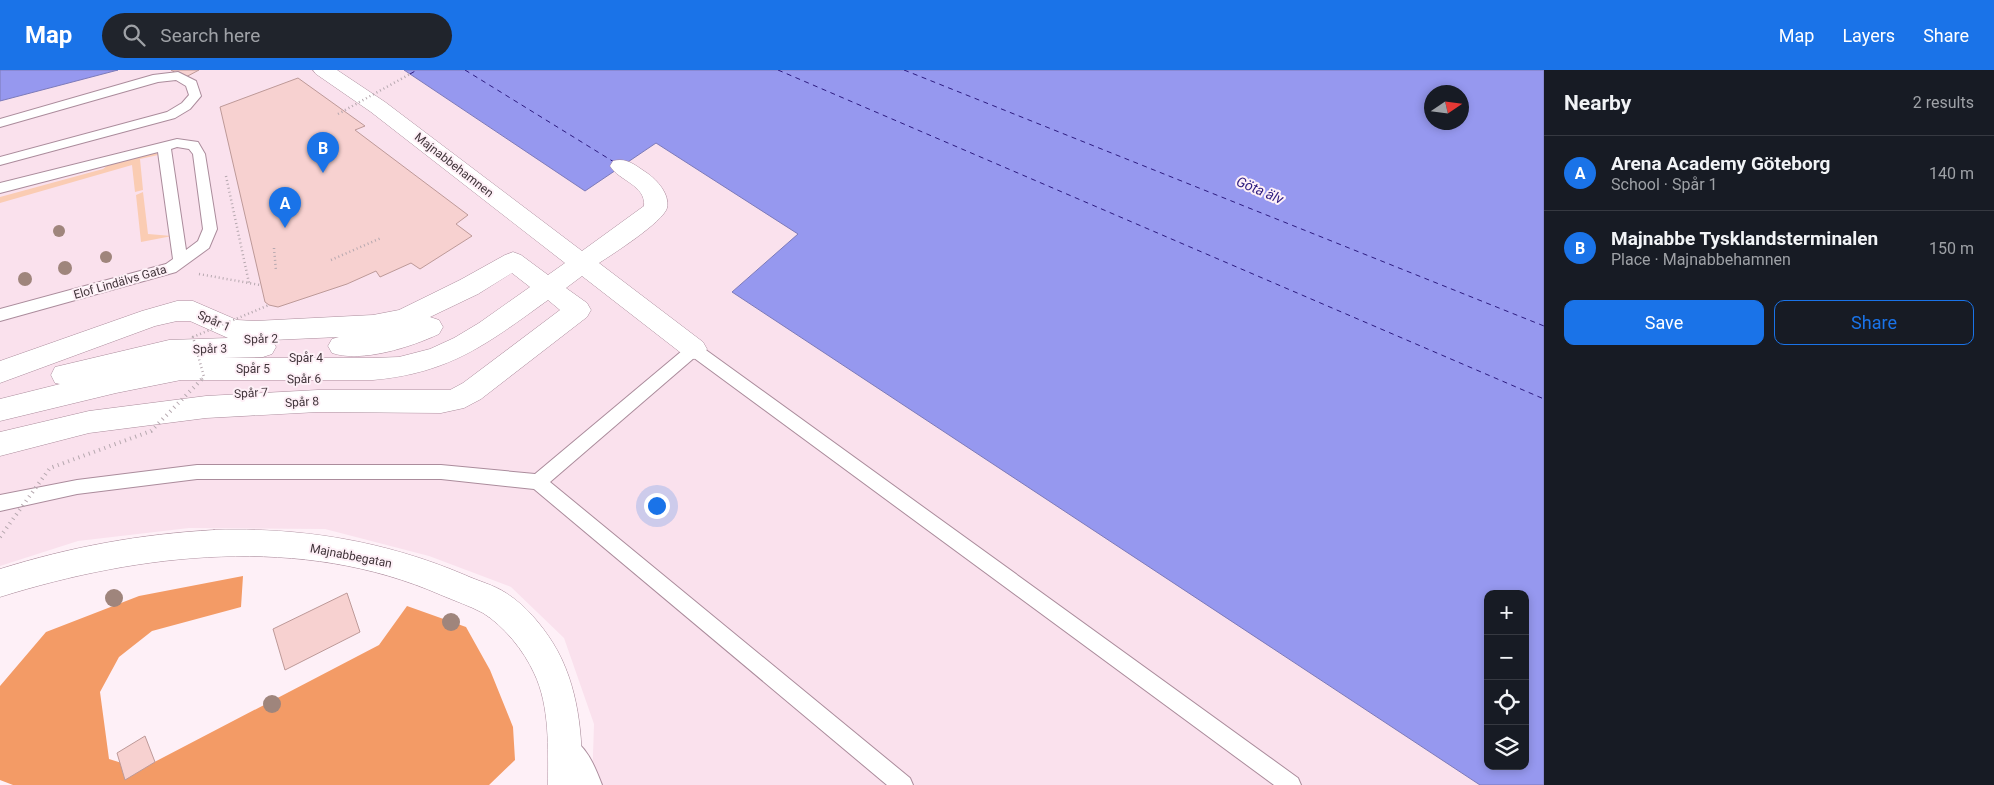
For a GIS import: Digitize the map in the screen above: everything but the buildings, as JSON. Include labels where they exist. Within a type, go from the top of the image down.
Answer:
[{"type":"street","name":"Majnabbehamnen","points":[[323,70],[378,107],[584,262],[694,349]]},
{"type":"street","points":[[544,285],[584,262],[639,223],[655,209],[656,199],[648,185],[621,166]]},
{"type":"street","name":"Spår 1","points":[[0,372],[177,311],[193,311],[234,330],[255,331],[373,325],[404,319],[469,287],[544,285]]},
{"type":"street","name":"Spår 2","points":[[0,381],[174,320],[185,320],[226,340],[372,334],[406,328],[475,294],[544,285]]},
{"type":"street","name":"Spår 3","points":[[0,392],[170,350],[382,344],[404,339],[492,295],[544,285]]},
{"type":"street","name":"Spår 4","points":[[0,401],[113,371],[177,358],[383,357],[409,351],[434,340],[544,285]]},
{"type":"street","name":"Spår 5","points":[[0,410],[136,377],[181,370],[374,369],[399,367],[436,358],[463,345],[544,285]]},
{"type":"street","name":"Spår 6","points":[[0,421],[57,405],[132,390],[234,380],[386,379],[431,375],[473,358],[493,345],[544,285]]},
{"type":"street","name":"Spår 7","points":[[0,430],[98,409],[207,396],[299,391],[408,392],[431,389],[469,377],[544,285]]},
{"type":"street","name":"Spår 8","points":[[0,444],[89,422],[206,408],[318,401],[420,403],[454,400],[472,391],[544,285]]},
{"type":"street","name":"Majnabbegatan","points":[[0,583],[33,573],[142,550],[217,544],[283,544],[340,552],[438,577],[496,604],[513,620],[546,662],[564,724],[565,785]]},
{"type":"lane","points":[[0,123],[157,78],[178,76],[192,84],[195,96],[186,106],[171,115],[0,161]]},
{"type":"lane","name":"Elof Lindälvs Gata","points":[[0,188],[177,143],[192,145],[199,154],[210,229],[204,244],[171,268],[0,315]]},
{"type":"lane","points":[[164,147],[181,262]]},
{"type":"lane","points":[[538,482],[694,349],[1291,785]]},
{"type":"lane","points":[[0,503],[77,487],[197,472],[441,472],[538,482],[903,785]]},
{"type":"lane","points":[[565,743],[585,767],[592,785]]},
{"type":"path","points":[[338,114],[410,74]]},
{"type":"path","points":[[331,260],[382,238]]},
{"type":"path","points":[[274,248],[276,271]]},
{"type":"path","points":[[181,262],[192,273],[260,285]]},
{"type":"path","points":[[0,537],[50,468],[151,431],[204,378],[193,337],[269,305]]},
{"type":"shaded area","points":[[118,70],[404,70],[585,190],[656,143],[799,234],[732,292],[1481,785],[592,785],[594,724],[564,638],[511,587],[429,556],[325,529],[189,528],[78,541],[0,566],[0,101]]},
{"type":"shaded area","points":[[155,152],[158,155],[140,159],[143,190],[135,192],[132,165],[0,203],[0,197],[103,169],[114,160]]},
{"type":"shaded area","points":[[143,192],[148,234],[172,236],[141,242],[136,195]]},
{"type":"shaded area","points":[[243,576],[241,607],[152,631],[119,657],[100,692],[109,759],[141,769],[379,645],[407,606],[466,627],[490,670],[513,727],[515,760],[489,785],[13,785],[0,780],[0,686],[46,632],[139,596]]},
{"type":"water","points":[[0,70],[118,70],[0,101]]},
{"type":"water","name":"Göta älv","points":[[404,70],[1544,70],[1544,785],[1480,785],[732,292],[798,234],[656,143],[585,191]]},
{"type":"ferry route","points":[[410,74],[417,70]]},
{"type":"ferry route","points":[[465,70],[614,162]]},
{"type":"ferry route","points":[[778,70],[1544,399]]},
{"type":"ferry route","points":[[904,70],[1544,326]]},
{"type":"place","name":"Majnabbe Tysklandsterminalen","points":[[323,173]]},
{"type":"place","name":"Arena Academy Göteborg","points":[[285,228]]}]
